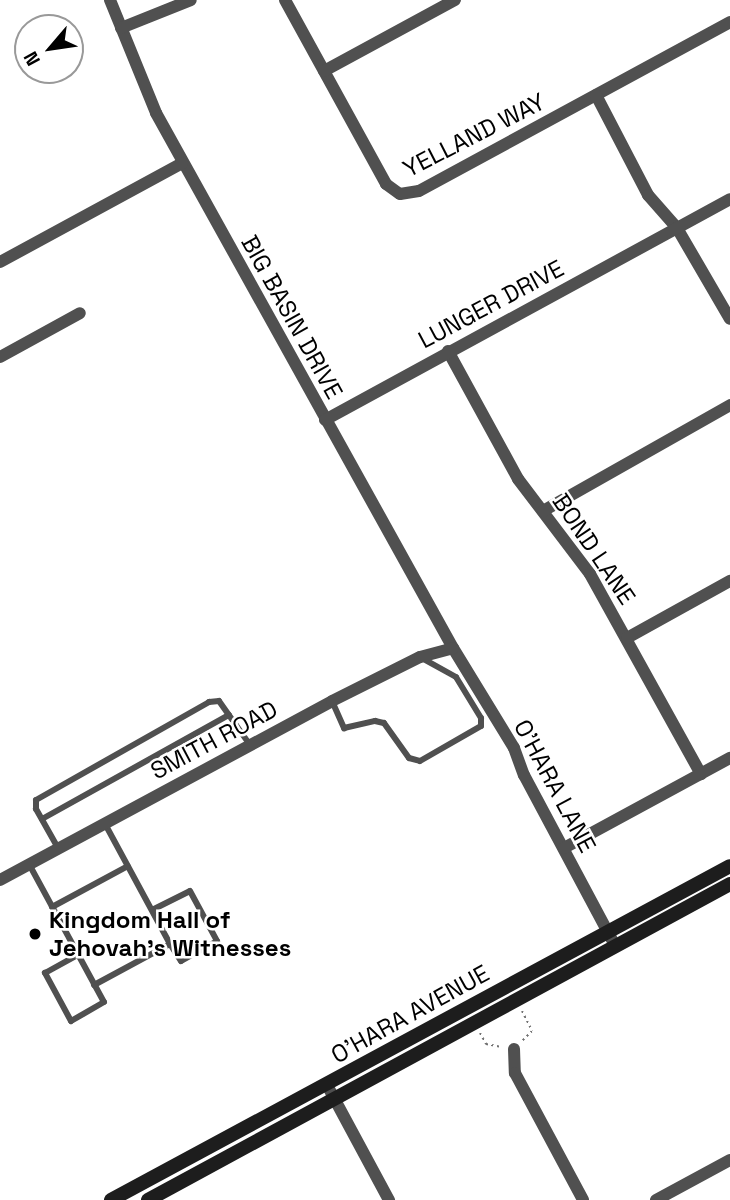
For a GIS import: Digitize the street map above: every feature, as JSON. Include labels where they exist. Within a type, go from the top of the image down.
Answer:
[{"type":"street","name":"BIG BASIN DRIVE","points":[[110,0],[156,113],[453,648]]},
{"type":"street","points":[[121,28],[191,0]]},
{"type":"street","name":"YELLAND WAY","points":[[285,0],[386,184],[400,194],[419,191],[730,22]]},
{"type":"street","points":[[324,71],[455,0]]},
{"type":"street","points":[[596,95],[648,195],[677,228],[730,319]]},
{"type":"street","points":[[0,262],[183,163]]},
{"type":"street","name":"LUNGER DRIVE","points":[[325,420],[730,199]]},
{"type":"street","points":[[0,357],[79,313]]},
{"type":"street","name":"BOND LANE","points":[[448,351],[518,480],[590,573],[701,774]]},
{"type":"street","points":[[543,511],[730,405]]},
{"type":"street","points":[[627,638],[730,582]]},
{"type":"street","name":"SMITH ROAD","points":[[0,880],[332,701],[420,657],[453,648]]},
{"type":"street","name":"O'HARA LANE","points":[[453,648],[514,748],[524,775],[615,946]]},
{"type":"street","points":[[564,848],[730,758]]},
{"type":"street","name":"O'HARA AVENUE","points":[[111,1200],[730,866]]},
{"type":"street","name":"O'HARA AVENUE","points":[[148,1200],[730,884]]},
{"type":"street","points":[[514,1049],[515,1073],[583,1200]]},
{"type":"street","points":[[327,1085],[389,1200]]},
{"type":"street","points":[[656,1200],[730,1160]]},
{"type":"lane","points":[[332,701],[344,728],[375,721],[384,723],[409,758],[420,761],[481,726],[481,718],[456,677],[420,657]]},
{"type":"lane","points":[[59,850],[36,809],[36,800],[209,702],[219,701],[250,745]]},
{"type":"lane","points":[[42,819],[229,715]]},
{"type":"lane","points":[[104,822],[170,944],[181,961],[217,941],[190,891],[152,910]]},
{"type":"lane","points":[[29,864],[104,1002],[71,1021],[45,974],[78,955]]},
{"type":"lane","points":[[52,907],[128,866]]},
{"type":"lane","points":[[94,985],[170,944]]},
{"type":"path","points":[[474,1024],[486,1044],[514,1049],[532,1031],[516,1001]]},
{"type":"place","name":"Kingdom Hall of Jehovah's Witnesses","points":[[35,934]]}]
